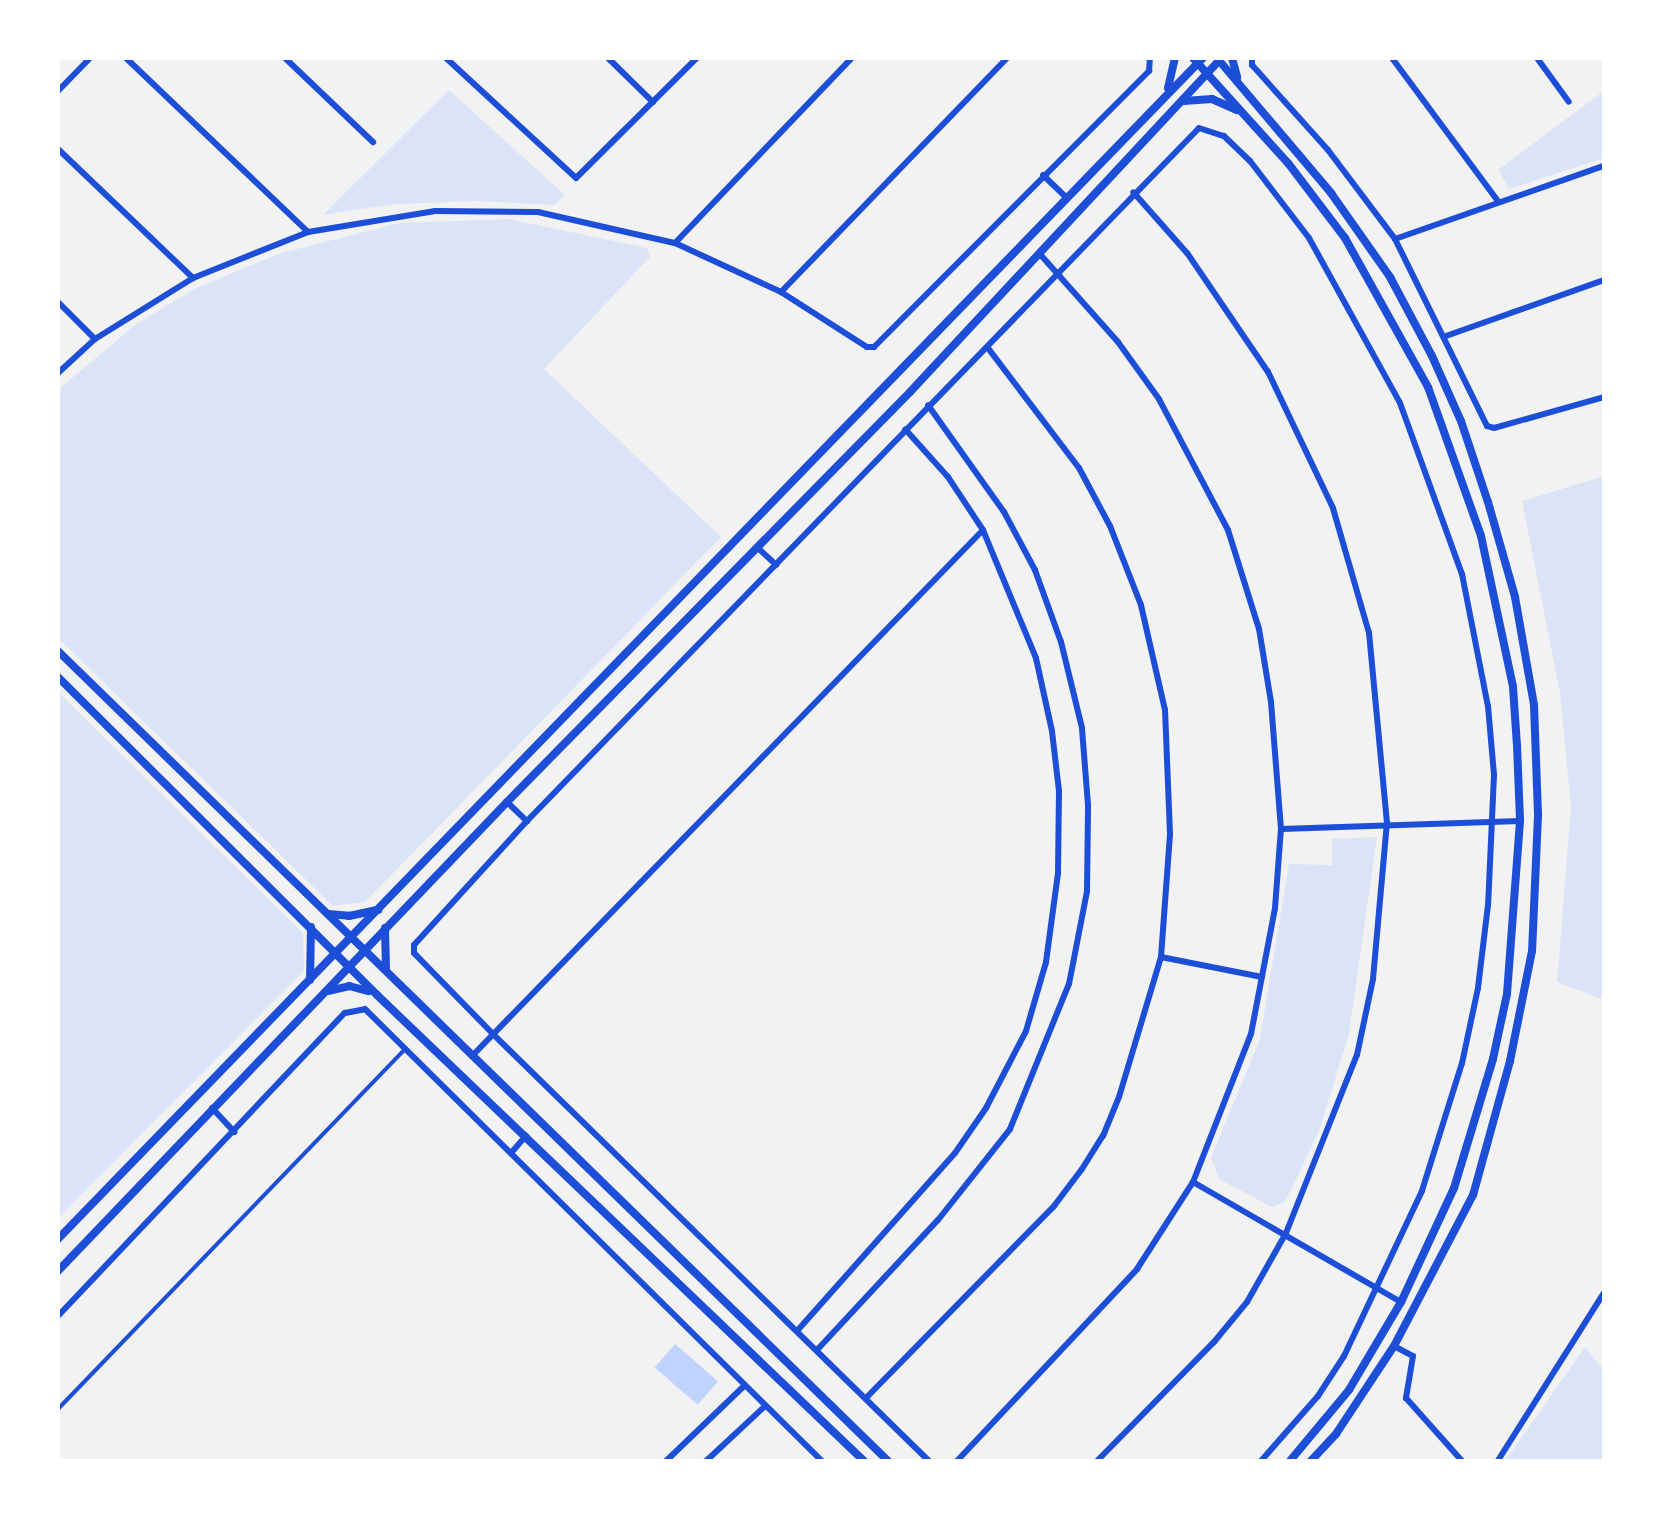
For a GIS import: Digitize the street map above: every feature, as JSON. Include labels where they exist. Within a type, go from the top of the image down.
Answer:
[{"type":"street","points":[[58,91],[90,58]]},
{"type":"street","points":[[126,58],[308,232]]},
{"type":"street","points":[[284,58],[372,142]]},
{"type":"street","points":[[446,58],[571,177],[582,175],[696,58]]},
{"type":"street","points":[[608,58],[653,102]]},
{"type":"street","points":[[675,243],[852,58]]},
{"type":"street","points":[[781,292],[1007,58]]},
{"type":"street","points":[[58,373],[96,339],[192,278],[308,232],[393,214],[487,210],[538,212],[675,243],[781,292],[867,347],[881,344],[1149,71],[1150,58]]},
{"type":"street","points":[[1164,97],[1173,78],[1175,58]]},
{"type":"street","points":[[1232,58],[1238,82]]},
{"type":"street","points":[[1252,58],[1395,239],[1488,426],[1494,428],[1604,397]]},
{"type":"street","points":[[1392,58],[1498,201]]},
{"type":"street","points":[[1537,58],[1569,102]]},
{"type":"street","points":[[58,1239],[381,910],[1198,59],[1345,238],[1428,387],[1481,536],[1513,687],[1520,822],[1507,994],[1493,1059],[1454,1188],[1402,1302],[1349,1390],[1288,1462]]},
{"type":"street","points":[[58,1271],[348,966],[758,548],[1220,59],[1304,157],[1352,222],[1390,277],[1432,356],[1461,421],[1494,521],[1515,596],[1534,705],[1538,815],[1532,951],[1510,1061],[1473,1195],[1394,1346],[1336,1434],[1310,1462]]},
{"type":"street","points":[[1180,102],[1212,99],[1245,115]]},
{"type":"street","points":[[930,1462],[414,953],[418,935],[1199,128],[1212,129],[1262,176],[1309,238],[1400,402],[1444,514],[1462,574],[1488,706],[1493,824],[1478,988],[1462,1063],[1422,1191],[1378,1287],[1318,1396],[1260,1462]]},
{"type":"street","points":[[58,149],[192,278]]},
{"type":"street","points":[[1395,239],[1604,166]]},
{"type":"street","points":[[1043,176],[1066,196]]},
{"type":"street","points":[[1096,1462],[1214,1342],[1247,1302],[1286,1233],[1358,1054],[1372,979],[1387,823],[1368,634],[1333,508],[1268,372],[1187,253],[1133,192]]},
{"type":"street","points":[[956,1462],[1137,1269],[1194,1182],[1250,1034],[1274,908],[1280,829],[1270,702],[1259,629],[1228,530],[1159,399],[1058,271],[1039,253]]},
{"type":"street","points":[[1446,336],[1604,280]]},
{"type":"street","points":[[58,302],[96,339]]},
{"type":"street","points":[[866,1398],[1054,1206],[1082,1170],[1103,1136],[1118,1097],[1161,956],[1170,834],[1165,710],[1141,605],[1110,526],[1079,468],[988,346]]},
{"type":"street","points":[[817,1350],[938,1220],[1010,1129],[1069,984],[1086,891],[1088,806],[1082,728],[1061,642],[1035,570],[1004,512],[928,405]]},
{"type":"street","points":[[797,1331],[966,1138],[1026,1031],[1046,962],[1058,873],[1059,792],[1052,731],[1036,658],[983,530],[948,477],[905,429]]},
{"type":"street","points":[[472,1056],[983,530]]},
{"type":"street","points":[[758,548],[776,564]]},
{"type":"street","points":[[58,651],[889,1462]]},
{"type":"street","points":[[617,660],[632,676]]},
{"type":"street","points":[[58,677],[377,995],[865,1462]]},
{"type":"street","points":[[507,802],[527,821]]},
{"type":"street","points":[[1280,829],[1520,822]]},
{"type":"street","points":[[328,914],[349,916],[381,910]]},
{"type":"street","points":[[310,980],[311,927]]},
{"type":"street","points":[[386,928],[386,970]]},
{"type":"street","points":[[1161,956],[1262,978]]},
{"type":"street","points":[[325,992],[349,986],[377,995]]},
{"type":"street","points":[[58,1316],[345,1013],[364,1008],[823,1462]]},
{"type":"street","points":[[212,1108],[234,1132]]},
{"type":"street","points":[[511,1153],[526,1136]]},
{"type":"street","points":[[1194,1182],[1402,1302]]},
{"type":"street","points":[[85,1210],[101,1226]]},
{"type":"street","points":[[649,1252],[660,1240]]},
{"type":"street","points":[[1497,1462],[1604,1294]]},
{"type":"street","points":[[1394,1346],[1413,1356],[1406,1398],[1462,1462]]},
{"type":"street","points":[[665,1462],[744,1386]]},
{"type":"street","points":[[705,1462],[765,1406]]},
{"type":"lane","points":[[58,1409],[406,1048]]},
{"type":"shaded area","points":[[449,90],[565,195],[554,205],[478,201],[395,204],[323,215]]},
{"type":"shaded area","points":[[1604,91],[1604,158],[1509,189],[1498,170]]},
{"type":"shaded area","points":[[509,219],[647,248],[650,257],[544,369],[721,537],[365,902],[333,906],[58,638],[58,390],[136,324],[196,288],[281,253],[400,223]]},
{"type":"shaded area","points":[[1604,476],[1604,1000],[1557,982],[1571,807],[1560,693],[1522,501]]},
{"type":"shaded area","points":[[58,692],[303,933],[304,971],[58,1218]]},
{"type":"shaded area","points":[[1377,837],[1349,1034],[1319,1131],[1285,1202],[1272,1207],[1219,1179],[1211,1158],[1260,1039],[1289,864],[1332,865],[1332,839]]},
{"type":"shaded area","points":[[1585,1347],[1604,1370],[1604,1461],[1505,1461]]},
{"type":"water","points":[[675,1344],[718,1381],[698,1405],[655,1367]]}]
